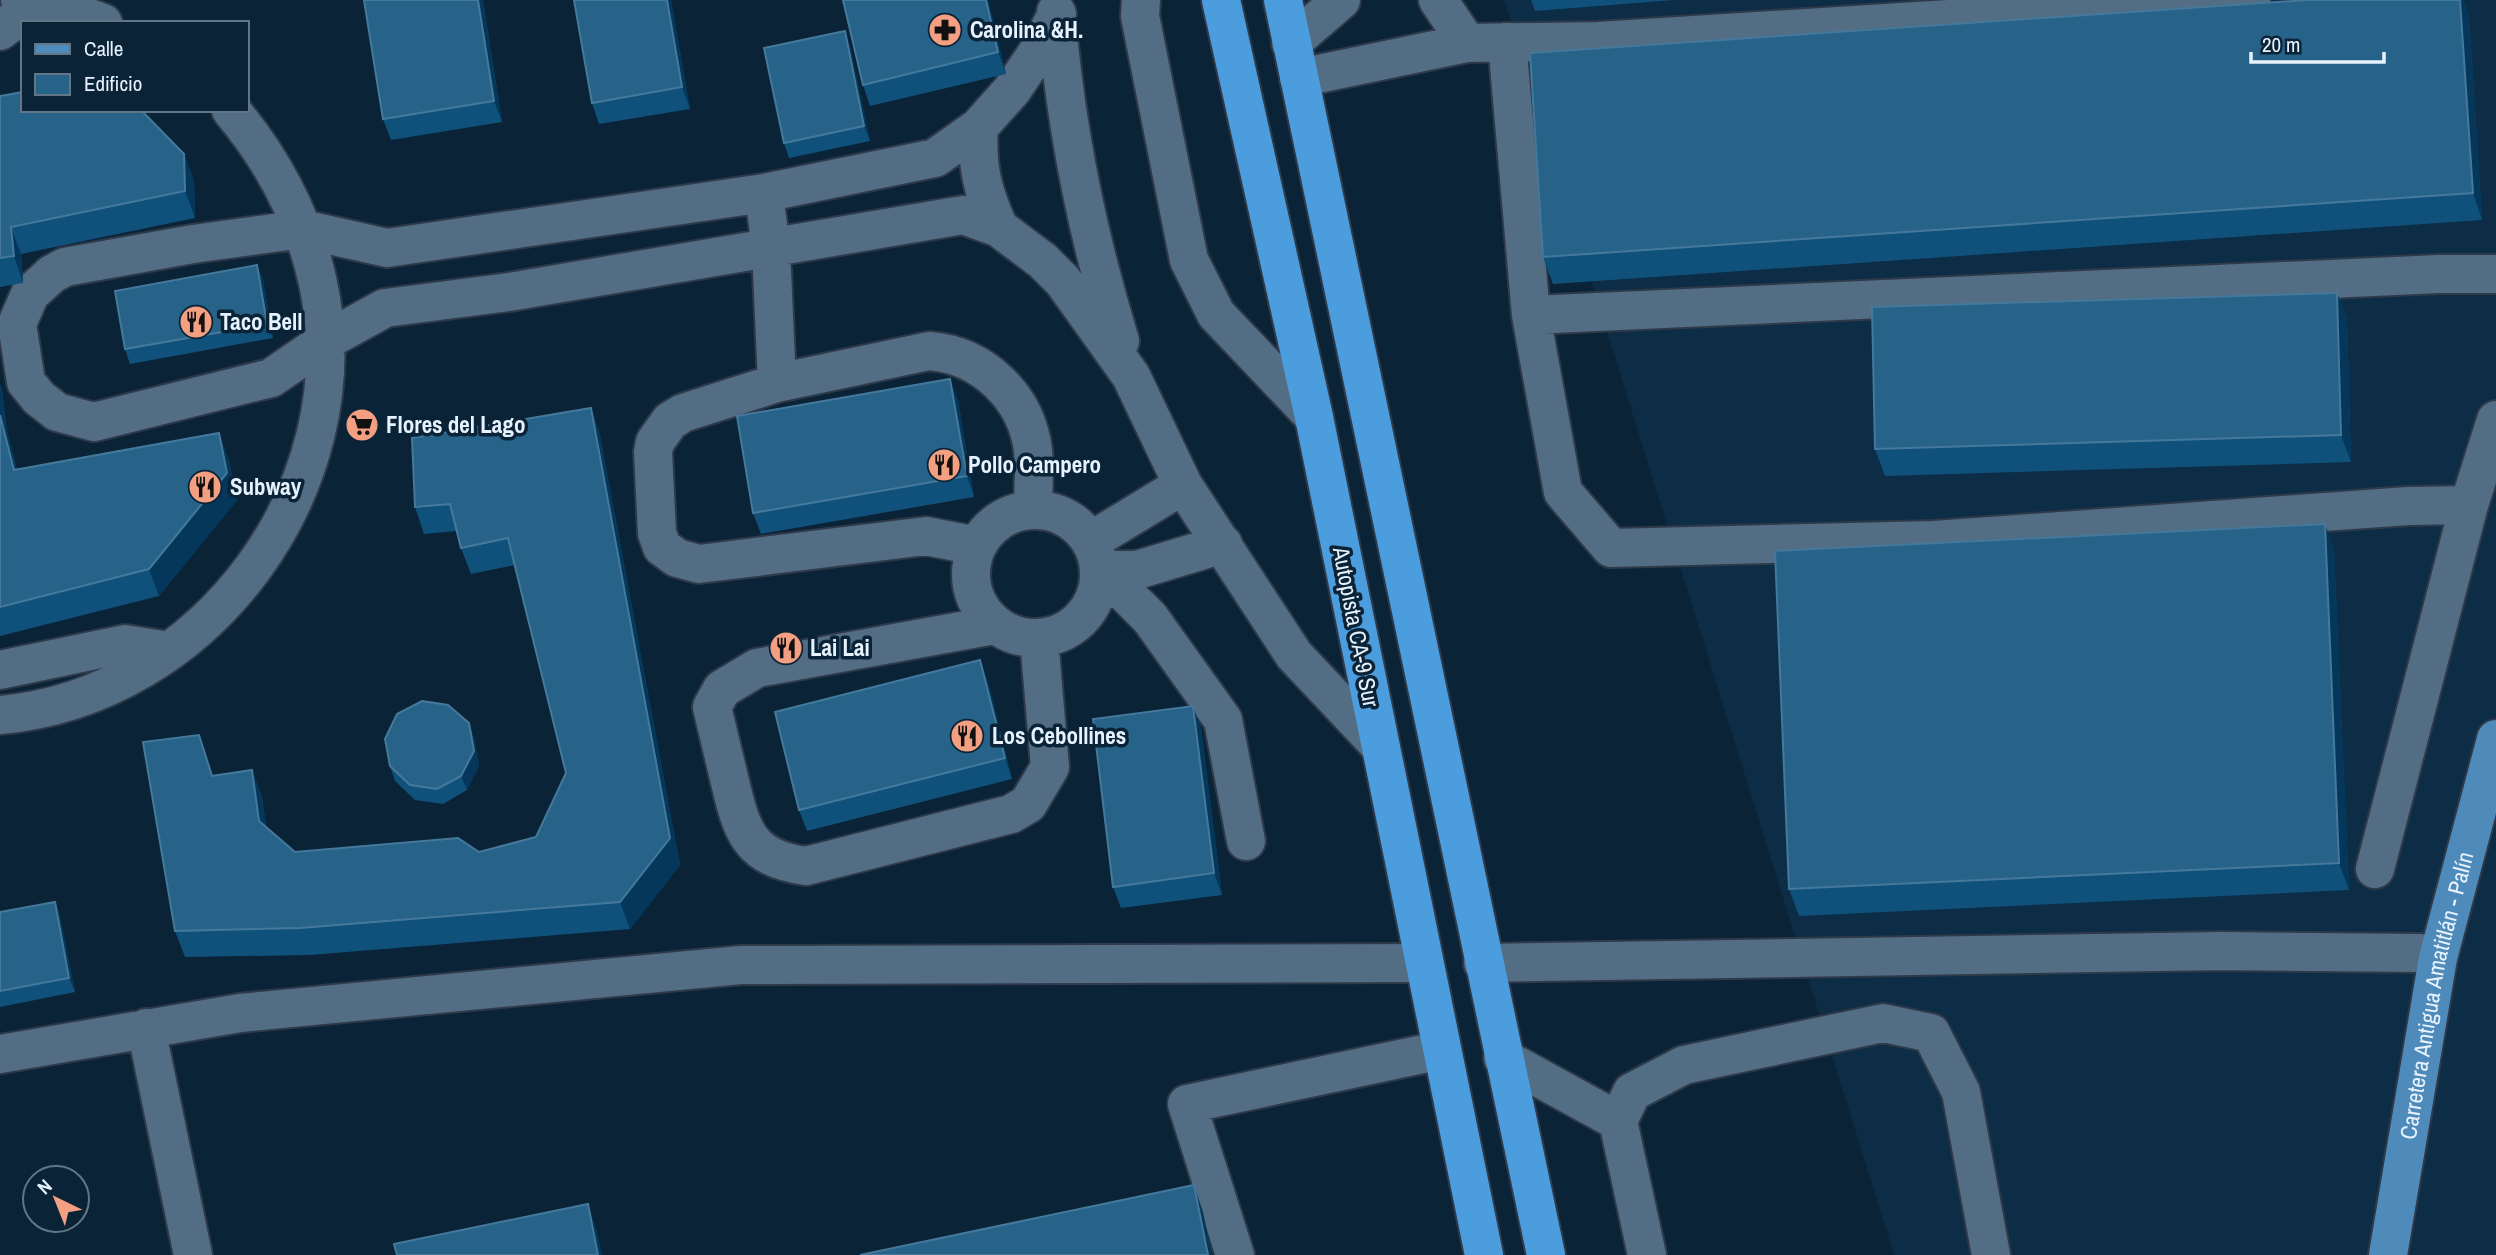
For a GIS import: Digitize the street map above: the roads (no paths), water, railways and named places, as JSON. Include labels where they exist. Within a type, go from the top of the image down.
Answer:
[{"type":"highway","name":"Autopista CA-9 Sur","points":[[1221,0],[1314,417],[1484,1255]]},
{"type":"highway","points":[[1283,0],[1546,1255]]},
{"type":"main road","name":"Carretera Antigua Amatitlán - Palín","points":[[2388,1255],[2438,958],[2496,739]]},
{"type":"street","points":[[1141,0],[1140,16],[1189,260],[1216,314],[1314,417]]},
{"type":"street","points":[[1295,60],[1341,0]]},
{"type":"street","points":[[1438,0],[1467,43]]},
{"type":"street","points":[[1295,60],[1467,43],[1598,41],[2251,0]]},
{"type":"street","points":[[0,31],[28,1],[58,6],[98,21]]},
{"type":"street","points":[[1056,7],[1018,80],[979,127],[935,158],[764,193],[387,248],[303,229],[180,246],[65,267],[52,274],[30,294],[17,324],[26,382],[39,398],[57,412],[94,422],[271,378],[325,341],[385,308],[509,292],[963,215],[999,228],[1043,261],[1063,281],[1130,376],[1183,485],[1294,655],[1380,746]]},
{"type":"street","points":[[1056,7],[1066,107],[1082,198],[1104,288],[1130,376]]},
{"type":"street","points":[[1507,42],[1531,315],[1563,492],[1611,548],[1934,540],[2408,506],[2469,505]]},
{"type":"street","points":[[0,715],[80,698],[133,674],[169,651],[225,604],[261,559],[290,510],[311,455],[323,399],[325,341],[319,284],[303,229],[273,167],[232,112]]},
{"type":"street","points":[[979,127],[976,159],[982,191],[999,228]]},
{"type":"street","points":[[764,193],[771,249],[777,383]]},
{"type":"street","points":[[1531,315],[2496,274]]},
{"type":"street","points":[[977,546],[926,536],[699,564],[677,558],[662,547],[657,533],[653,452],[661,431],[683,413],[777,383],[929,351],[951,352],[971,360],[1005,387],[1021,410],[1033,449],[1033,509]]},
{"type":"street","points":[[2375,869],[2469,505],[2496,420]]},
{"type":"street","points":[[1183,485],[1097,564],[1095,599],[1073,627],[1039,639],[1016,636],[994,625],[980,609],[972,589],[971,567],[977,546],[991,527],[1010,515],[1033,509],[1067,517],[1097,564],[1150,618],[1223,720],[1246,841]]},
{"type":"street","points":[[1097,564],[1137,570],[1223,544]]},
{"type":"street","points":[[994,625],[757,668],[722,689],[712,707],[741,827],[754,844],[773,858],[806,866],[1011,814],[1028,804],[1050,767],[1039,639]]},
{"type":"street","points":[[0,670],[125,644],[169,651]]},
{"type":"street","points":[[1483,963],[2221,951],[2420,953],[2438,958]]},
{"type":"street","points":[[0,1054],[240,1013],[741,965],[1424,963]]},
{"type":"street","points":[[1647,1255],[1618,1121],[1632,1092],[1685,1065],[1883,1023],[1931,1033],[1961,1091],[1991,1255]]},
{"type":"street","points":[[146,1028],[193,1255]]},
{"type":"street","points":[[1235,1255],[1187,1104],[1442,1050]]},
{"type":"street","points":[[1503,1058],[1618,1121]]},
{"type":"place","name":"Carolina &H.","points":[[945,30]]},
{"type":"place","name":"Taco Bell","points":[[196,322]]},
{"type":"place","name":"Flores del Lago","points":[[362,425]]},
{"type":"place","name":"Pollo Campero","points":[[944,465]]},
{"type":"place","name":"Subway","points":[[205,487]]},
{"type":"place","name":"Lai Lai","points":[[786,648]]},
{"type":"place","name":"Los Cebollines","points":[[967,736]]}]
